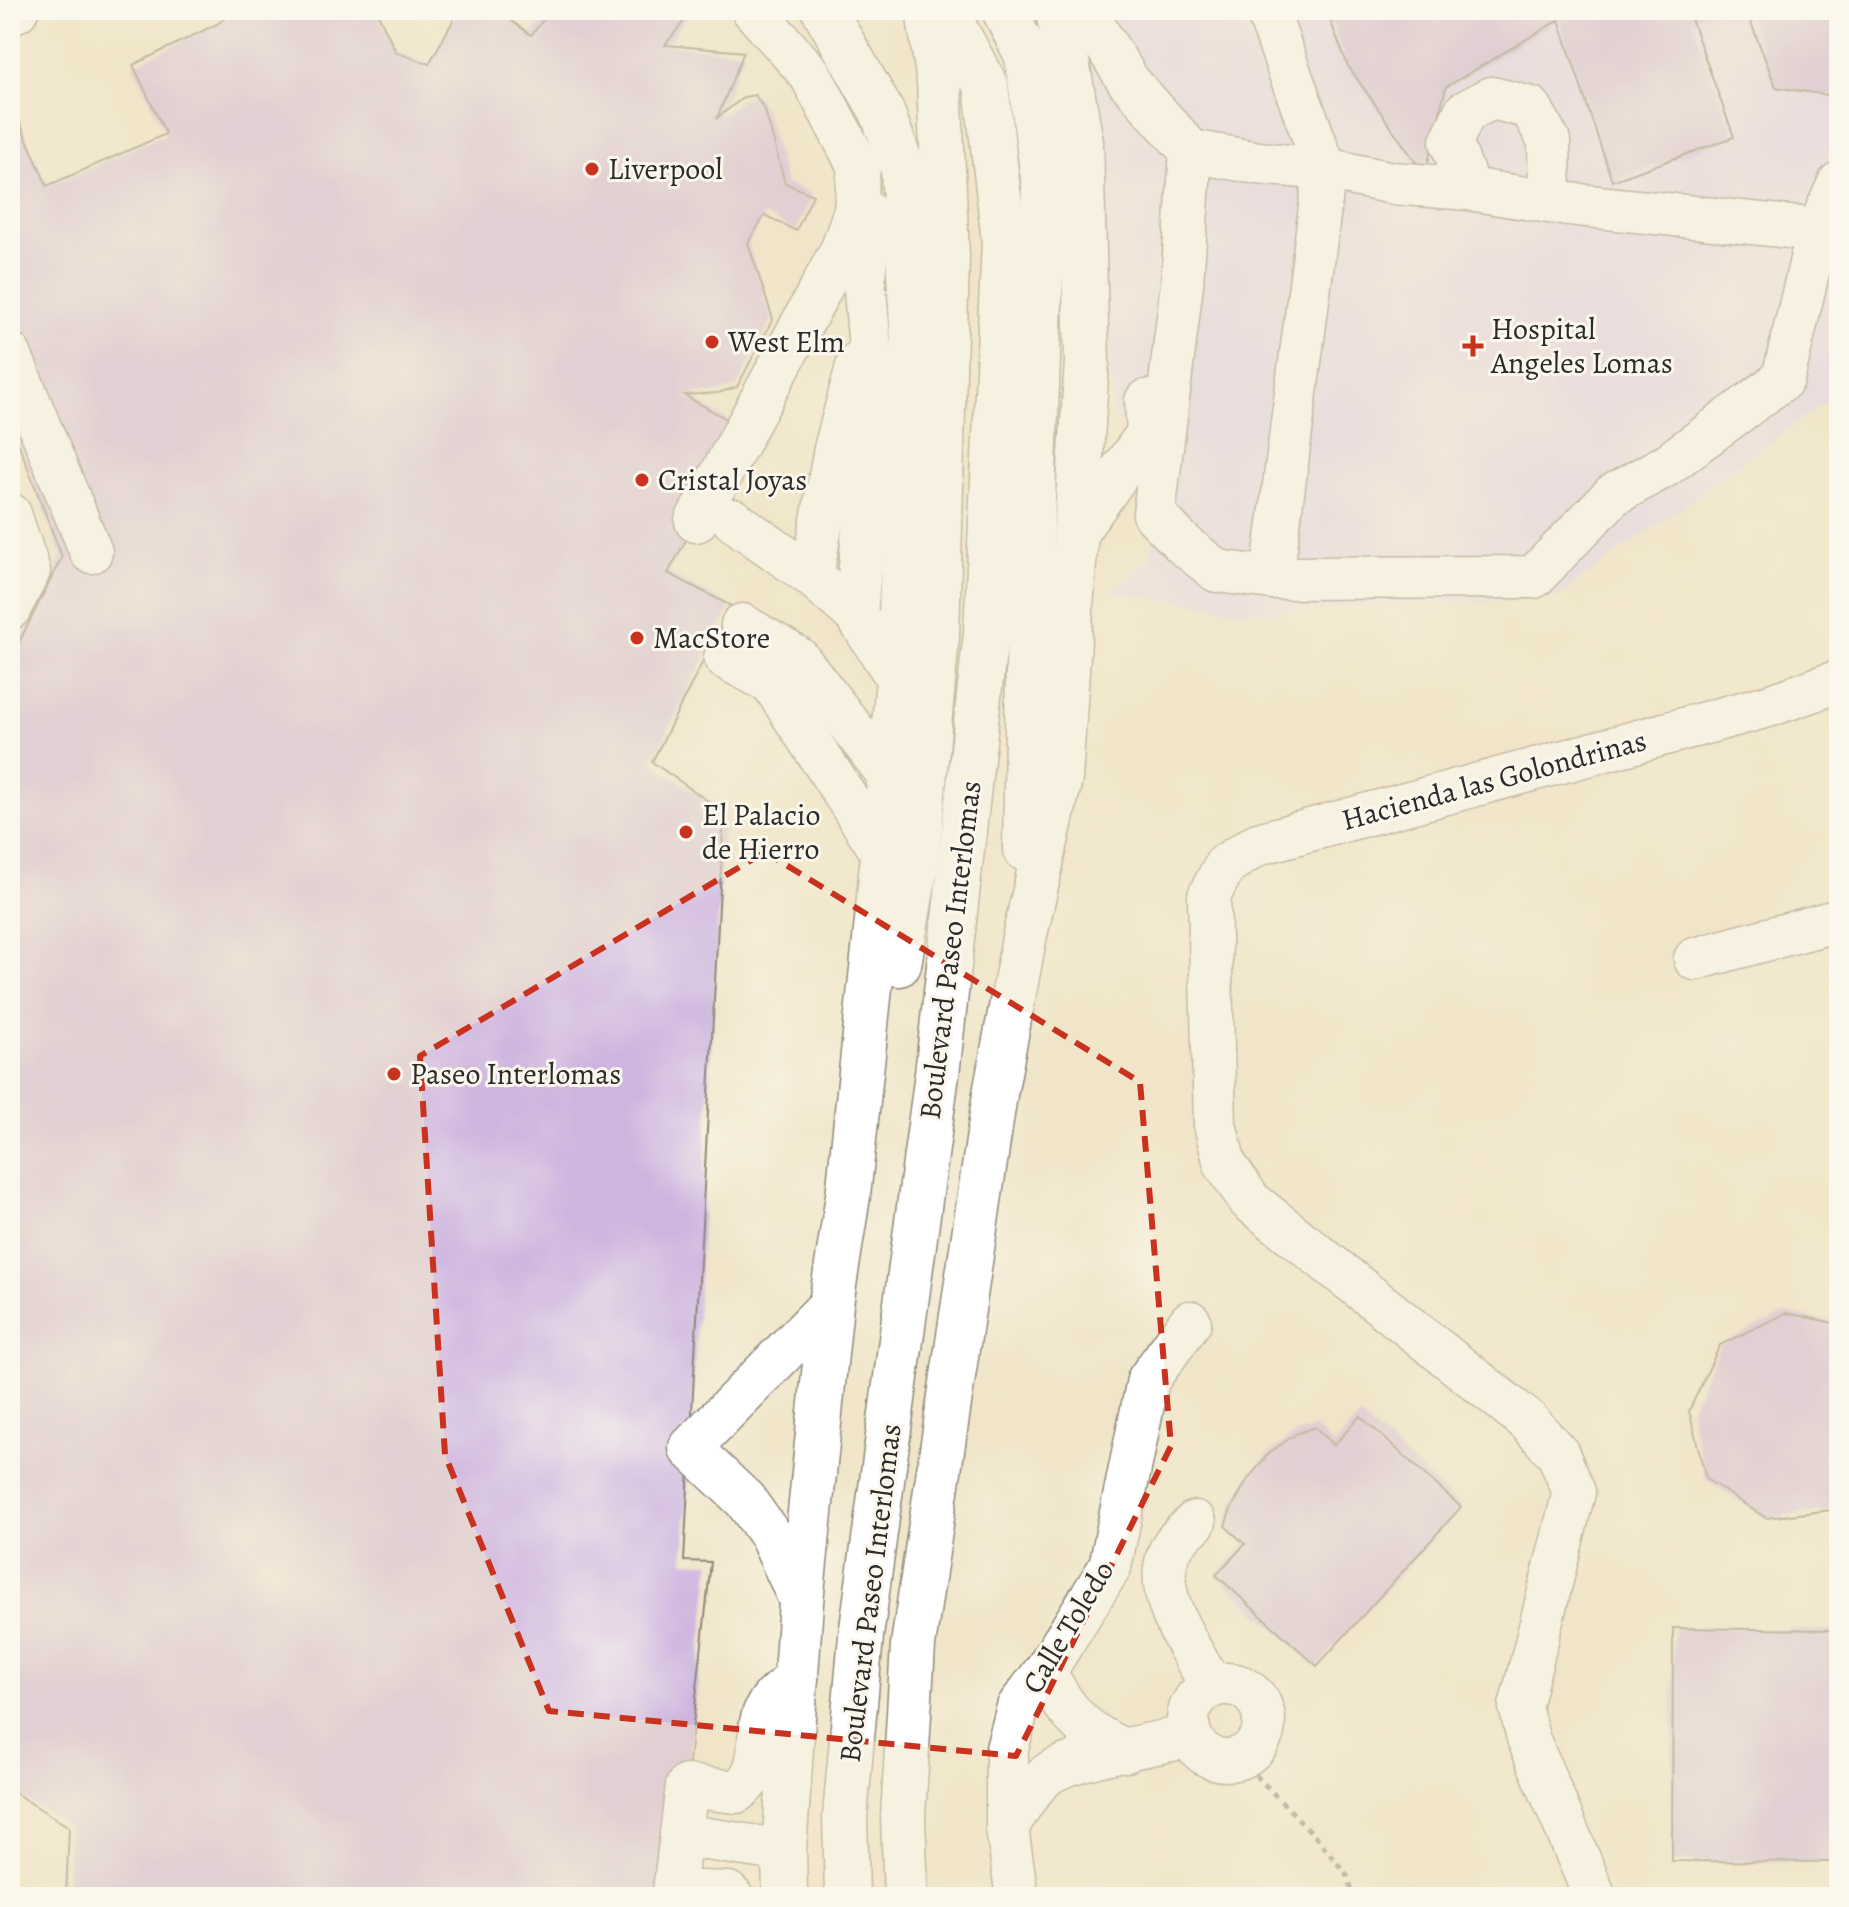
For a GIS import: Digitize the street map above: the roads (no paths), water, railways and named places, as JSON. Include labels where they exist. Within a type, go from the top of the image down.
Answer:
[{"type":"main road","points":[[10,12],[16,10]]},
{"type":"main road","points":[[824,10],[871,142],[903,169],[913,341],[898,679],[890,777],[900,857],[922,950],[937,1074]]},
{"type":"main road","points":[[785,1897],[784,1851],[801,1602],[831,1304],[848,1196],[873,1127],[900,857],[937,637],[947,257],[939,82],[928,10]]},
{"type":"main road","name":"Boulevard Paseo Interlomas","points":[[847,1897],[845,1817],[861,1636],[937,1074],[986,633],[1004,241],[986,86],[945,10]]},
{"type":"main road","points":[[1004,10],[1027,56],[1044,186],[1029,614],[1024,939]]},
{"type":"main road","name":"Boulevard Paseo Interlomas","points":[[906,1897],[903,1817],[913,1645],[995,1094],[1024,939],[1060,779],[1087,362],[1081,142],[1058,10]]},
{"type":"street","points":[[753,10],[871,142],[859,356],[835,449],[812,576]]},
{"type":"street","points":[[1084,10],[1129,82],[1191,151],[1258,163],[1325,169],[1393,183],[1818,230]]},
{"type":"street","points":[[1267,10],[1325,169],[1272,578]]},
{"type":"street","points":[[1469,189],[1451,142],[1465,112],[1492,98],[1531,108],[1549,141],[1550,202]]},
{"type":"street","points":[[871,142],[842,249],[714,521],[812,576],[856,615],[898,679]]},
{"type":"street","points":[[1191,151],[1182,284],[1154,514],[1182,543],[1217,571],[1272,578],[1534,577],[1613,495],[1667,465],[1783,379],[1818,230],[1839,183]]},
{"type":"street","points":[[856,615],[874,397],[864,278]]},
{"type":"street","points":[[1076,533],[1148,433],[1146,401],[1150,316],[1164,291],[1182,284]]},
{"type":"street","points":[[10,354],[91,552]]},
{"type":"street","points":[[10,514],[29,571],[10,608]]},
{"type":"street","points":[[890,777],[798,658],[734,642],[772,683],[900,857]]},
{"type":"street","name":"Hacienda las Golondrinas","points":[[1595,1897],[1528,1738],[1520,1707],[1574,1492],[1558,1454],[1528,1421],[1250,1201],[1225,1164],[1215,1125],[1209,896],[1225,865],[1258,844],[1768,706],[1839,681]]},
{"type":"street","name":"Hacienda las Golondrinas","points":[[1768,706],[1839,704]]},
{"type":"street","points":[[1695,959],[1839,920]]},
{"type":"street","points":[[801,1602],[770,1535],[745,1500],[690,1448],[831,1304]]},
{"type":"street","name":"Calle Toledo","points":[[1017,1897],[1007,1828],[1007,1749],[1018,1707],[1045,1671],[1110,1567],[1148,1380],[1190,1322]]},
{"type":"street","points":[[1195,1522],[1173,1544],[1164,1567],[1166,1595],[1211,1686]]},
{"type":"street","points":[[1045,1671],[1059,1699],[1079,1722],[1101,1740],[1126,1751]]},
{"type":"street","points":[[732,1897],[728,1893],[674,1891],[687,1786],[736,1792],[749,1784],[756,1768],[767,1705],[797,1679]]},
{"type":"street","points":[[1235,1684],[1246,1689],[1261,1707],[1264,1719],[1259,1741],[1251,1752],[1239,1758],[1213,1758],[1202,1751],[1191,1736],[1188,1716],[1192,1703],[1211,1686],[1235,1684]]},
{"type":"street","points":[[1007,1828],[1024,1801],[1049,1774],[1073,1763],[1191,1736]]},
{"type":"street","points":[[681,1835],[784,1851]]},
{"type":"place","name":"Liverpool","points":[[592,169]]},
{"type":"place","name":"West Elm","points":[[712,342]]},
{"type":"place","name":"Hospital Angeles Lomas","points":[[1473,346]]},
{"type":"place","name":"Cristal Joyas","points":[[642,480]]},
{"type":"place","name":"MacStore","points":[[637,638]]},
{"type":"place","name":"El Palacio de Hierro","points":[[686,832]]},
{"type":"place","name":"Paseo Interlomas","points":[[394,1074]]}]
